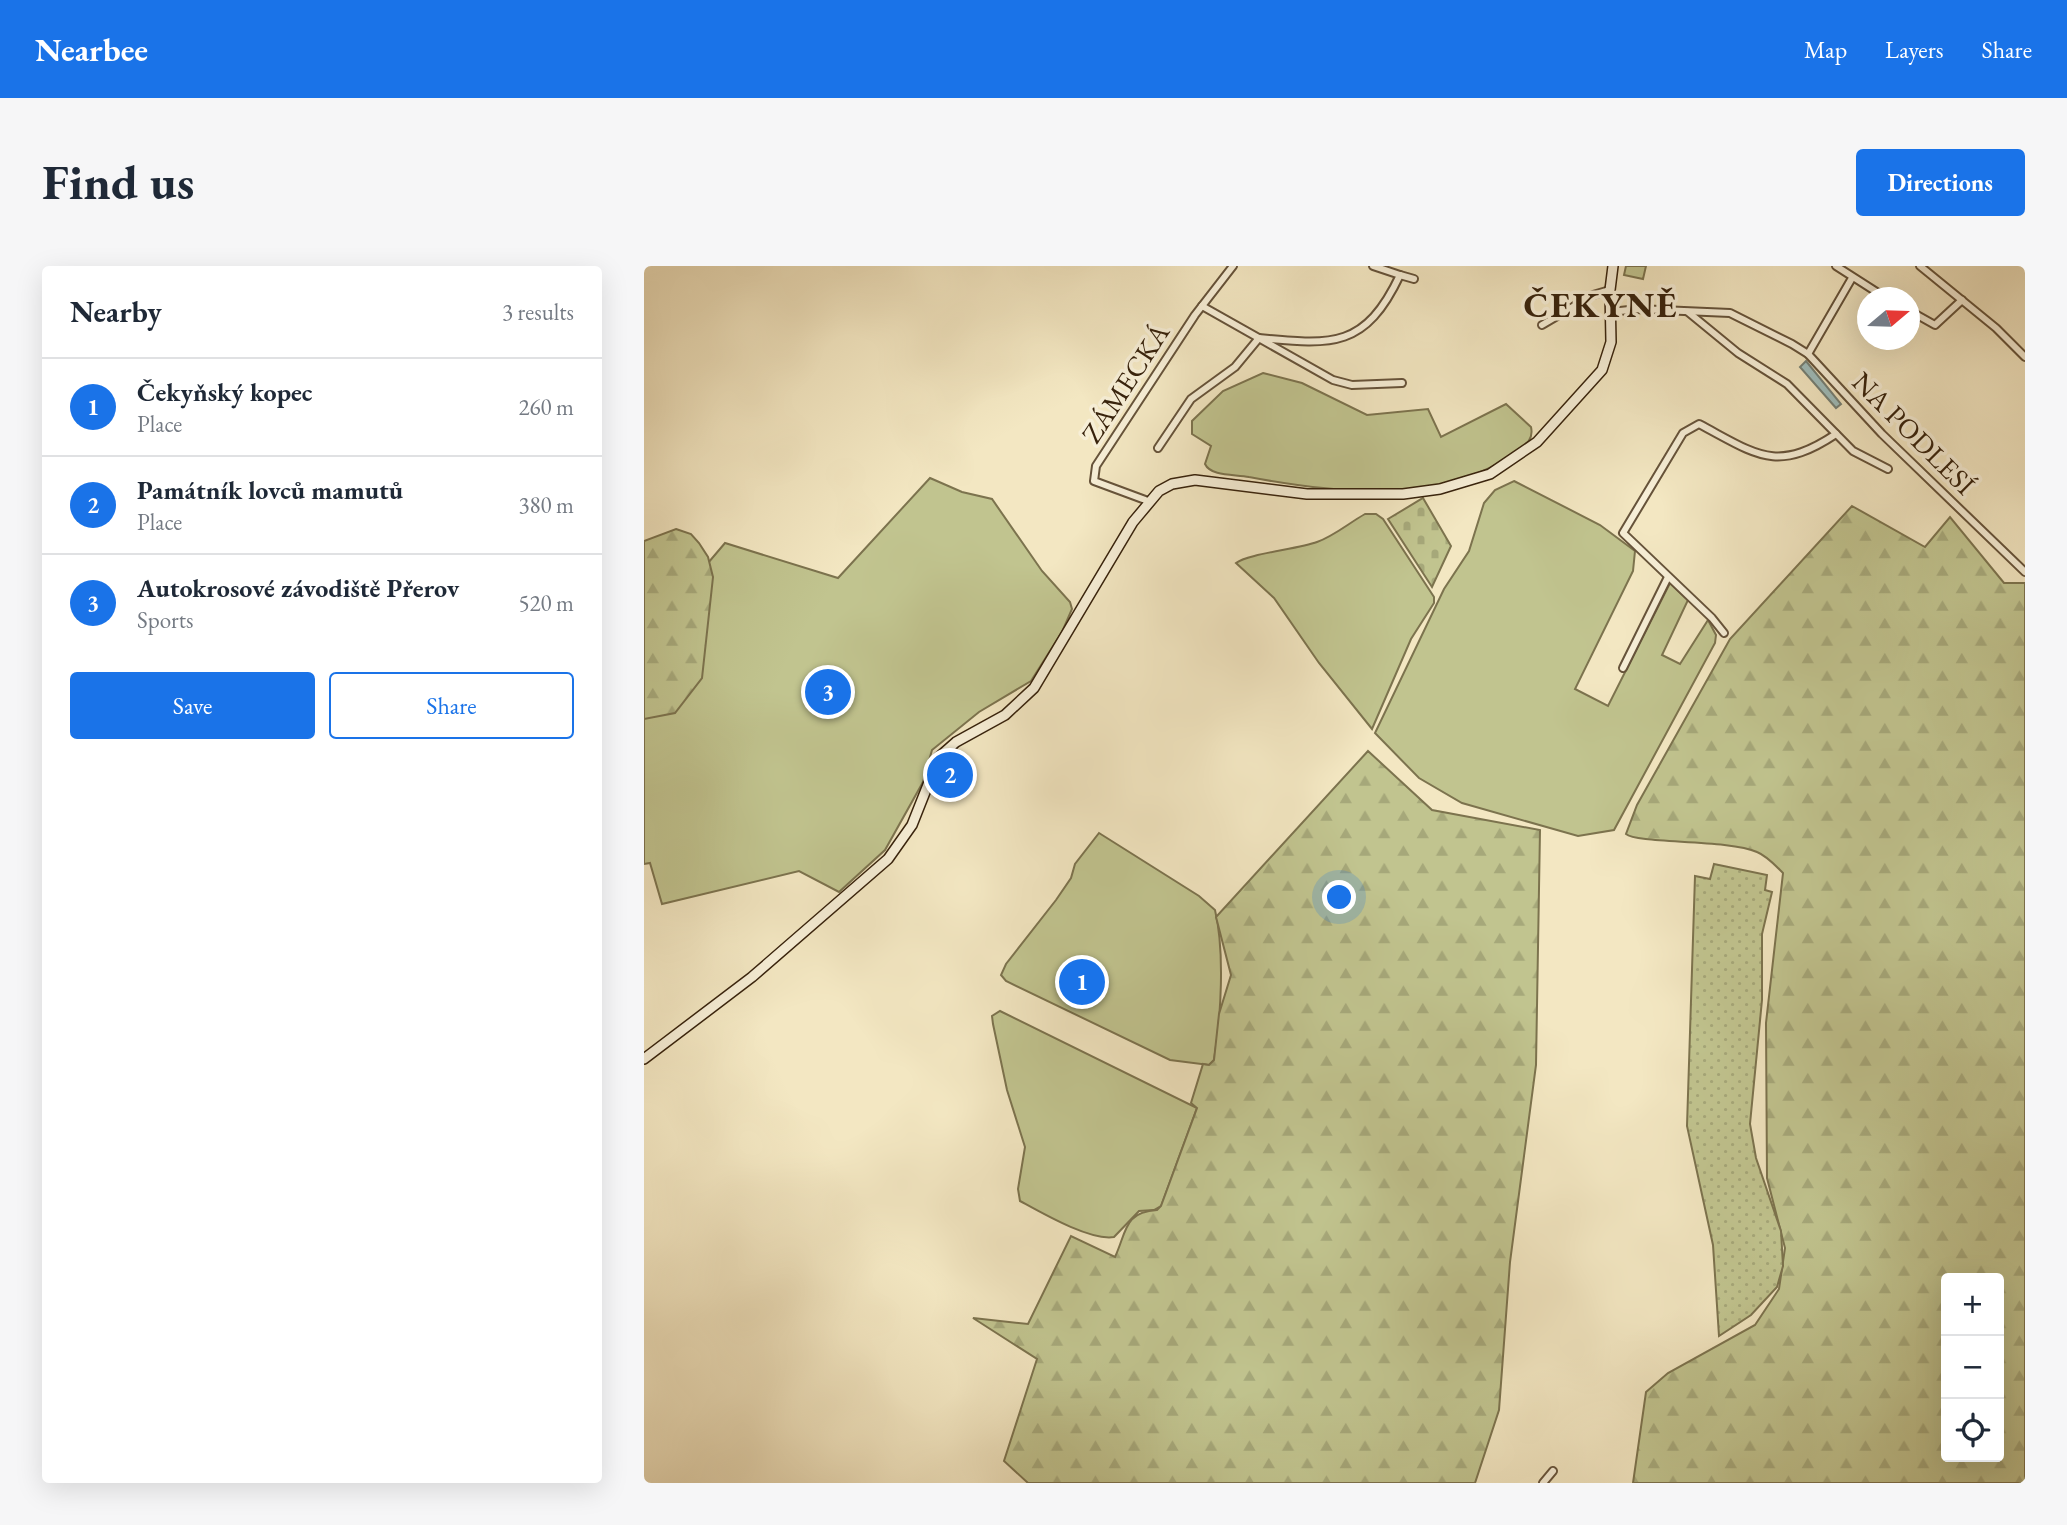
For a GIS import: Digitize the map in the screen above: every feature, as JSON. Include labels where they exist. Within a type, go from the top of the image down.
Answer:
[{"type":"main road","points":[[644,1059],[752,978],[888,859],[912,825],[939,757],[956,742],[1005,715],[1034,688],[1148,501],[1167,486],[1195,480],[1307,494],[1376,495],[1440,489],[1490,474],[1531,448],[1597,376],[1610,350],[1610,290],[1613,266]]},
{"type":"street","name":"ZÁMECKÁ","points":[[1148,501],[1094,481],[1096,466],[1202,306],[1233,266]]},
{"type":"street","points":[[1373,266],[1414,279]]},
{"type":"street","points":[[1836,266],[1867,287]]},
{"type":"street","points":[[1920,266],[2025,357]]},
{"type":"street","points":[[1259,338],[1317,344],[1329,342],[1367,325],[1378,315],[1400,275]]},
{"type":"street","points":[[1808,354],[1852,278]]},
{"type":"street","points":[[1542,325],[1592,295],[1610,290]]},
{"type":"street","points":[[1920,317],[1936,325],[1962,300]]},
{"type":"street","points":[[1202,306],[1333,380],[1352,385],[1402,383]]},
{"type":"street","name":"NA PODLESÍ","points":[[1611,312],[1638,309],[1730,313],[1808,354],[1882,434],[2025,572]]},
{"type":"street","points":[[1688,312],[1738,353],[1787,384],[1853,451],[1888,469]]},
{"type":"street","points":[[1158,448],[1191,399],[1235,367],[1259,338]]},
{"type":"street","points":[[1724,633],[1712,618],[1623,533],[1683,433],[1699,424],[1755,454],[1782,459],[1813,449],[1836,434]]},
{"type":"street","points":[[1623,668],[1668,577]]},
{"type":"street","points":[[1543,1483],[1553,1471]]},
{"type":"green space","points":[[1626,266],[1646,266],[1643,279],[1624,275]]},
{"type":"green space","points":[[1263,373],[1302,383],[1367,415],[1428,409],[1441,437],[1506,404],[1531,427],[1531,435],[1528,442],[1516,452],[1487,469],[1455,481],[1421,488],[1351,490],[1282,483],[1213,471],[1205,464],[1211,446],[1192,434],[1192,421],[1223,391]]},
{"type":"green space","points":[[930,478],[962,492],[992,499],[1042,571],[1070,602],[1072,609],[1062,632],[1031,681],[979,712],[932,750],[923,782],[885,850],[839,892],[799,871],[662,904],[650,863],[644,864],[644,663],[674,603],[725,543],[838,578]]},
{"type":"green space","points":[[1514,481],[1600,525],[1635,551],[1633,571],[1575,689],[1608,706],[1670,583],[1688,600],[1662,655],[1680,664],[1708,620],[1716,635],[1715,643],[1614,830],[1578,836],[1462,803],[1419,778],[1375,733],[1444,589],[1469,551],[1484,503],[1495,490]]},
{"type":"green space","points":[[1423,498],[1451,546],[1432,587],[1388,519]]},
{"type":"green space","points":[[1852,506],[1925,547],[1950,517],[2004,583],[2025,583],[2025,1483],[1633,1483],[1646,1392],[1668,1373],[1755,1325],[1779,1289],[1785,1248],[1767,1178],[1766,1023],[1783,873],[1764,856],[1744,848],[1647,839],[1626,834],[1637,805],[1730,639]]},
{"type":"green space","points":[[1365,514],[1376,514],[1383,519],[1434,597],[1434,603],[1411,639],[1372,729],[1319,663],[1274,598],[1236,563],[1317,542]]},
{"type":"green space","points":[[676,529],[691,534],[699,543],[708,557],[713,577],[702,678],[675,713],[644,719],[644,541]]},
{"type":"green space","points":[[1368,751],[1432,810],[1540,830],[1536,1065],[1510,1262],[1499,1410],[1475,1483],[1028,1483],[1004,1461],[1037,1359],[973,1318],[1028,1324],[1071,1236],[1115,1257],[1132,1219],[1161,1206],[1197,1108],[1191,1103],[1203,1064],[1209,1065],[1214,1060],[1219,1014],[1231,975],[1216,917]]},
{"type":"green space","points":[[1099,833],[1199,896],[1215,910],[1220,945],[1221,985],[1214,1060],[1209,1065],[1170,1060],[1006,981],[1001,975],[1006,964],[1056,900],[1071,878],[1075,864]]},
{"type":"green space","points":[[1714,864],[1767,875],[1765,890],[1772,892],[1762,934],[1762,1000],[1750,1124],[1756,1158],[1781,1231],[1783,1266],[1777,1287],[1751,1315],[1719,1336],[1713,1245],[1687,1126],[1695,876],[1710,879]]},
{"type":"green space","points":[[1000,1011],[1197,1108],[1161,1206],[1154,1210],[1139,1211],[1114,1237],[1080,1231],[1020,1201],[1018,1189],[1025,1147],[1007,1090],[993,1024],[992,1016]]},
{"type":"water","points":[[1806,361],[1841,404],[1836,408],[1800,367]]},
{"type":"place","name":"Autokrosové závodiště Přerov","points":[[828,692]]},
{"type":"place","name":"Památník lovců mamutů","points":[[950,775]]},
{"type":"place","name":"Čekyňský kopec","points":[[1082,982]]},
{"type":"district","name":"ČEKYNĚ","points":[[1601,304]]}]
